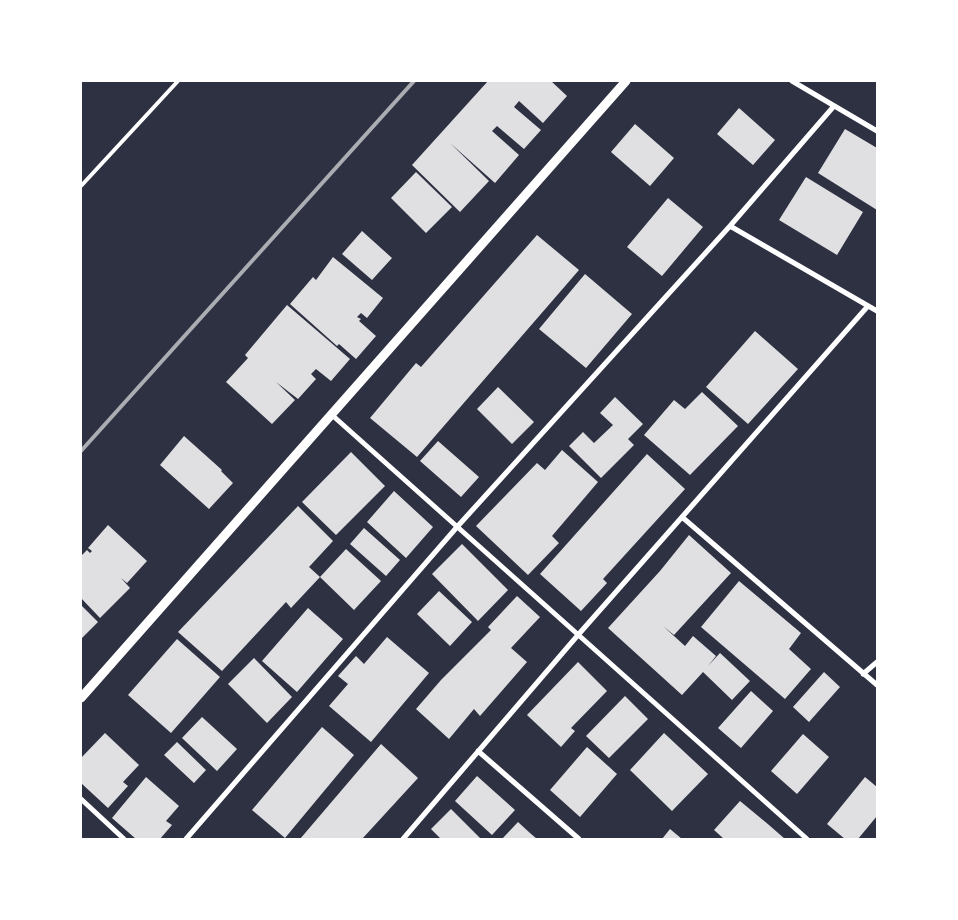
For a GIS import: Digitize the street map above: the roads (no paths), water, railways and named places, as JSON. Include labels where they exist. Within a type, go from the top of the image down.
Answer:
[{"type":"street","points":[[81,698],[626,81]]},
{"type":"street","points":[[792,81],[877,131]]},
{"type":"street","points":[[186,839],[457,527],[730,226],[834,106]]},
{"type":"street","points":[[730,226],[877,311]]},
{"type":"street","points":[[403,839],[578,635],[868,306]]},
{"type":"street","points":[[332,415],[808,839]]},
{"type":"street","points":[[682,517],[877,685]]},
{"type":"street","points":[[863,674],[877,662]]},
{"type":"street","points":[[478,751],[579,839]]},
{"type":"street","points":[[81,800],[124,839]]},
{"type":"lane","points":[[81,186],[178,81]]},
{"type":"railway","points":[[81,451],[414,81]]}]
